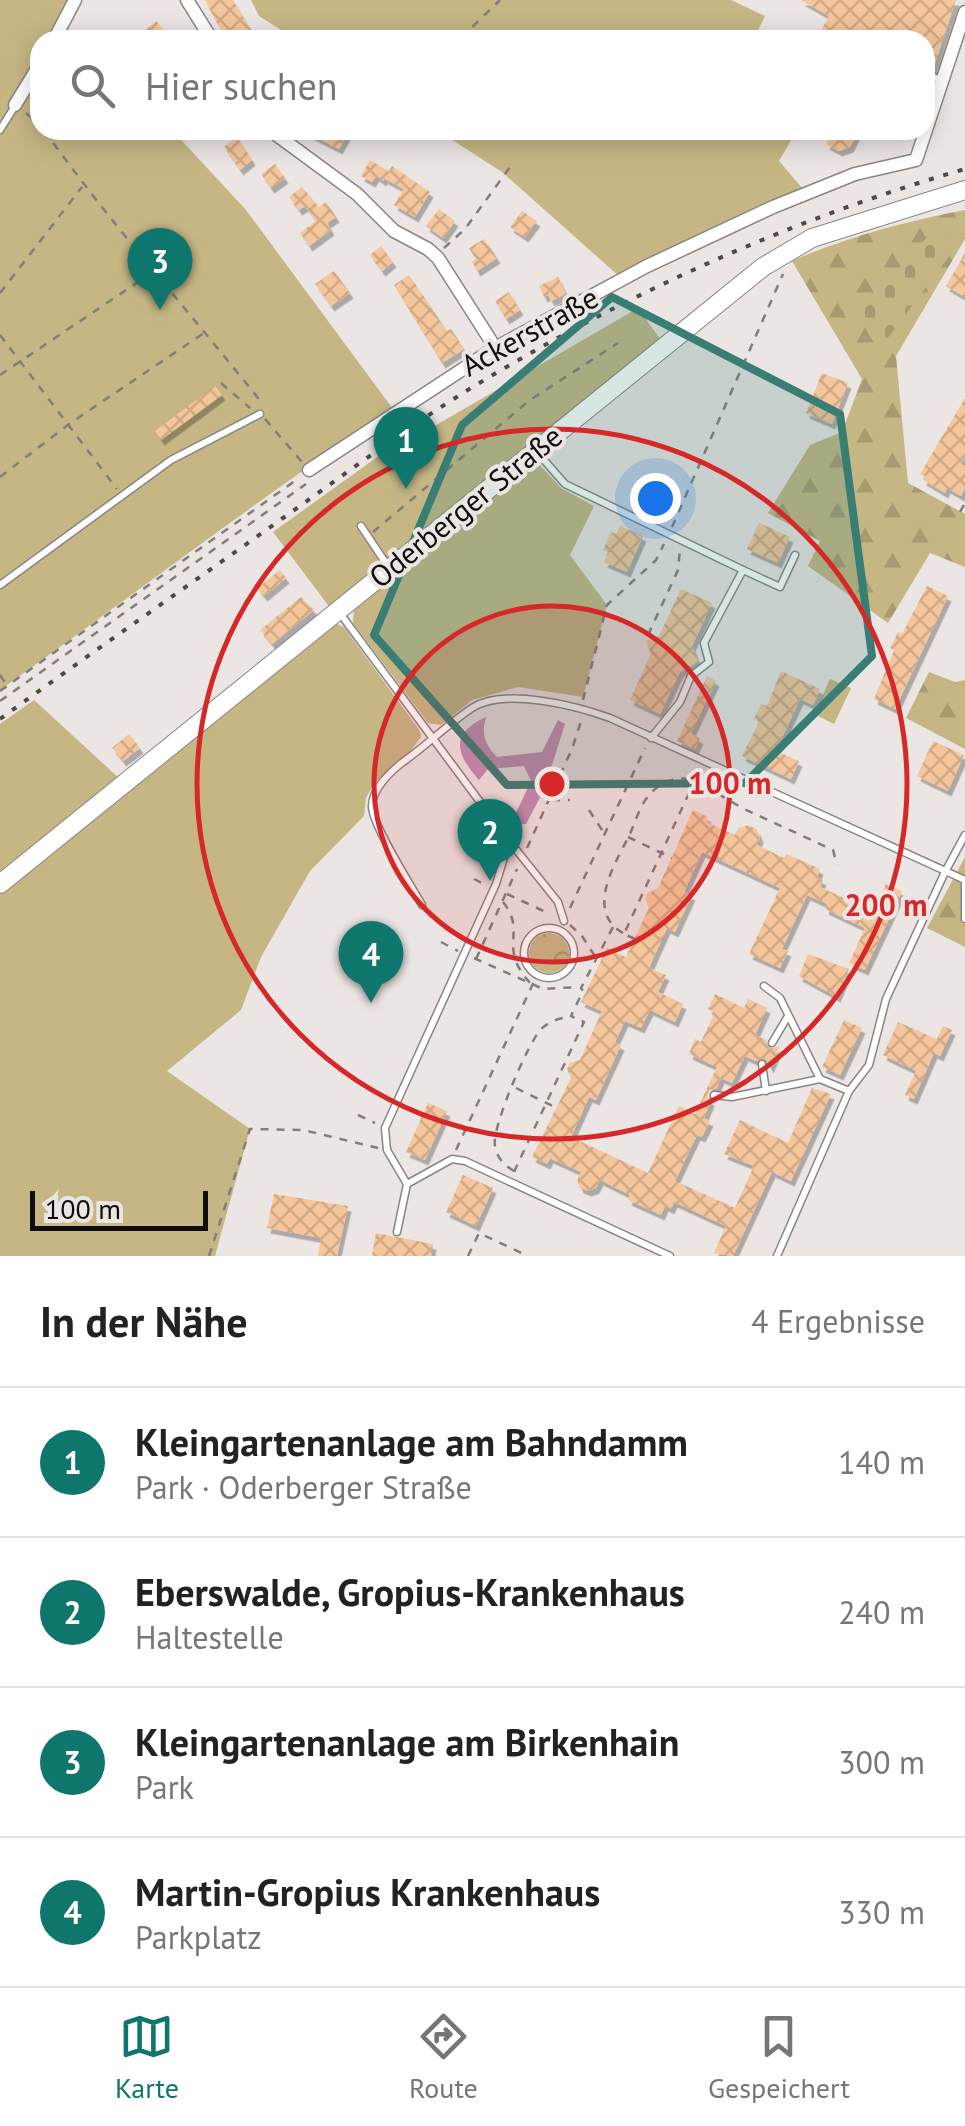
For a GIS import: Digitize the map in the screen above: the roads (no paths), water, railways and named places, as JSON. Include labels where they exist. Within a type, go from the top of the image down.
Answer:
[{"type":"main road","name":"Oderberger Straße","points":[[0,884],[763,267],[796,245],[965,190]]},
{"type":"street","points":[[59,30],[75,0]]},
{"type":"street","points":[[187,0],[206,30]]},
{"type":"street","name":"Ackerstraße","points":[[935,103],[965,12]]},
{"type":"street","points":[[15,105],[30,80]]},
{"type":"street","points":[[284,140],[358,194],[394,232],[435,256],[491,341]]},
{"type":"street","name":"Ackerstraße","points":[[308,477],[495,348],[647,266],[773,207],[855,174],[916,160],[923,140]]},
{"type":"lane","points":[[935,78],[942,82]]},
{"type":"lane","points":[[1,125],[15,105]]},
{"type":"lane","points":[[0,585],[171,460],[260,414]]},
{"type":"lane","points":[[536,451],[565,484],[780,587],[795,555]]},
{"type":"lane","points":[[361,526],[390,569]]},
{"type":"lane","points":[[651,738],[680,702],[691,676],[709,662],[704,644],[742,570]]},
{"type":"lane","points":[[338,611],[558,902],[564,921]]},
{"type":"lane","points":[[422,905],[373,816],[372,805],[391,771],[474,706],[496,699],[582,708],[965,880],[965,919]]},
{"type":"lane","points":[[777,1256],[849,1091],[869,1065],[886,999],[944,872],[965,836]]},
{"type":"lane","points":[[397,1232],[407,1184],[387,1150],[386,1128],[500,874],[509,841]]},
{"type":"lane","points":[[540,930],[559,930],[572,945],[572,961],[567,970],[556,976],[538,974],[526,960],[526,942],[540,930]]},
{"type":"lane","points":[[764,986],[780,998],[820,1078]]},
{"type":"lane","points":[[772,1043],[788,1015]]},
{"type":"lane","points":[[762,1064],[766,1091]]},
{"type":"lane","points":[[714,1096],[732,1097],[820,1078],[849,1091]]},
{"type":"lane","points":[[407,1184],[452,1159],[465,1160],[670,1256]]},
{"type":"railway","points":[[0,719],[403,433],[534,351],[713,261],[838,210],[965,169]]},
{"type":"place","name":"Kleingartenanlage am Birkenhain","points":[[160,310]]},
{"type":"place","name":"Kleingartenanlage am Bahndamm","points":[[406,489]]},
{"type":"place","name":"Eberswalde, Gropius-Krankenhaus","points":[[490,881]]},
{"type":"place","name":"Martin-Gropius Krankenhaus","points":[[371,1003]]}]
